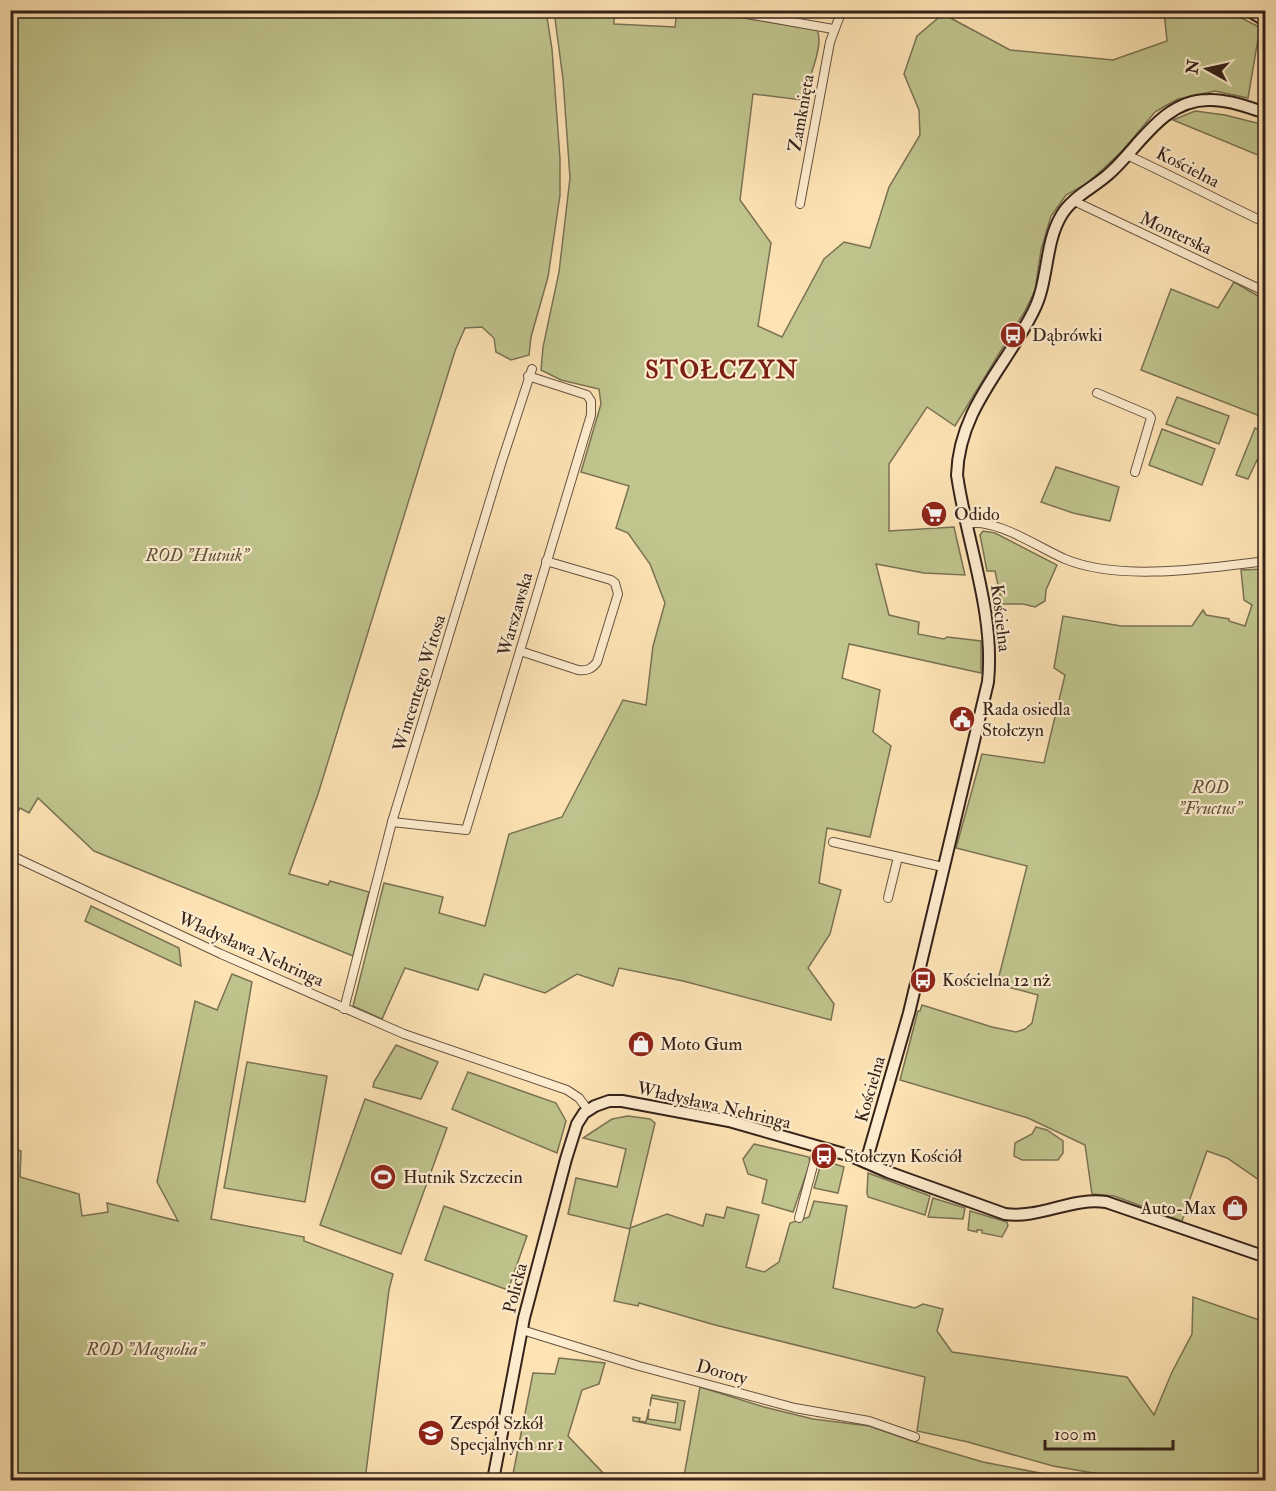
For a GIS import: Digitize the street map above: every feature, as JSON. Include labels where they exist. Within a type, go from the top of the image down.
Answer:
[{"type":"street","points":[[725,10],[833,29]]},
{"type":"street","name":"Zamknięta","points":[[800,204],[833,29],[842,10]]},
{"type":"street","points":[[1248,10],[1266,21]]},
{"type":"street","name":"Kościelna","points":[[866,1162],[909,1012],[984,703],[990,659],[981,585],[957,475],[963,434],[979,399],[1033,312],[1041,293],[1056,228],[1062,215],[1074,201],[1129,156],[1159,121],[1177,108],[1207,100],[1217,100],[1266,112]]},
{"type":"street","name":"Kościelna","points":[[1129,156],[1266,223]]},
{"type":"street","name":"Monterska","points":[[1074,201],[1266,292]]},
{"type":"street","name":"Warszawska","points":[[392,822],[466,830],[592,408],[591,401],[586,395],[530,373]]},
{"type":"street","name":"Wincentego Witosa","points":[[344,1009],[392,822],[530,373]]},
{"type":"street","points":[[1097,393],[1149,415],[1151,418],[1135,472]]},
{"type":"street","points":[[967,524],[998,528],[1066,560],[1099,569],[1159,571],[1266,561]]},
{"type":"street","points":[[520,651],[578,670],[586,671],[593,668],[597,662],[618,594],[615,583],[611,580],[546,561]]},
{"type":"street","points":[[832,842],[943,867]]},
{"type":"street","name":"Władysława Nehringa","points":[[10,855],[344,1009],[404,1034],[567,1090],[579,1098],[588,1110],[605,1102],[622,1101],[729,1121],[866,1162],[901,1178],[1005,1214],[1021,1215],[1086,1201],[1106,1202],[1266,1257]]},
{"type":"street","points":[[888,898],[898,857]]},
{"type":"street","name":"Policka","points":[[493,1480],[522,1330],[568,1151],[577,1124],[588,1110]]},
{"type":"street","points":[[799,1218],[818,1147]]},
{"type":"street","name":"Doroty","points":[[522,1330],[639,1366],[795,1408],[869,1421],[915,1437]]},
{"type":"green space","name":"ROD \"Hutnik\"","points":[[11,10],[546,11],[552,49],[560,159],[560,195],[548,277],[531,337],[529,355],[511,360],[496,352],[494,338],[482,327],[465,328],[455,351],[318,794],[289,874],[328,885],[330,881],[369,892],[353,956],[94,851],[38,798],[29,813],[20,808],[11,826]]},
{"type":"green space","points":[[554,11],[614,11],[614,24],[675,27],[677,11],[701,11],[817,30],[819,45],[802,100],[753,94],[740,200],[771,243],[758,326],[782,337],[824,259],[844,242],[870,248],[889,187],[920,135],[919,110],[904,74],[917,36],[943,14],[1010,50],[1113,60],[1167,41],[1164,11],[1228,11],[1265,30],[1265,43],[1258,39],[1248,98],[1215,91],[1178,99],[1155,112],[1122,151],[1102,170],[1086,184],[1066,195],[1051,216],[1041,250],[1035,290],[1025,311],[955,426],[927,407],[889,464],[889,531],[954,527],[965,575],[924,573],[876,564],[889,615],[919,622],[918,634],[944,639],[947,637],[981,641],[981,673],[849,644],[842,678],[880,690],[873,732],[891,746],[870,837],[827,828],[819,883],[841,890],[830,934],[808,968],[834,1004],[831,1020],[683,981],[619,968],[613,986],[577,974],[545,993],[484,974],[478,990],[405,968],[382,1019],[353,1006],[384,883],[443,897],[439,913],[485,926],[509,834],[562,817],[623,700],[646,705],[653,646],[665,603],[650,564],[628,533],[616,528],[629,486],[581,472],[601,404],[599,389],[561,380],[541,370],[543,347],[559,272],[570,178],[563,79]]},
{"type":"green space","points":[[1195,111],[1225,115],[1265,125],[1265,158],[1173,120]]},
{"type":"green space","points":[[1234,282],[1265,300],[1265,418],[1141,370],[1171,289],[1218,308]]},
{"type":"green space","points":[[1177,397],[1229,416],[1219,444],[1166,424]]},
{"type":"green space","points":[[1255,428],[1265,432],[1265,464],[1257,460],[1248,479],[1236,475]]},
{"type":"green space","points":[[1162,429],[1215,449],[1202,485],[1149,465]]},
{"type":"green space","points":[[1056,467],[1119,487],[1110,521],[1073,513],[1041,502]]},
{"type":"green space","points":[[983,531],[995,533],[1057,565],[1046,590],[1045,601],[1035,607],[1023,604],[1002,604],[995,571],[987,571],[980,535]]},
{"type":"green space","name":"ROD \"Fructus\"","points":[[1265,569],[1265,1184],[1227,1158],[1207,1151],[1182,1221],[1114,1196],[1092,1194],[1085,1145],[1028,1118],[900,1080],[918,1011],[922,1005],[992,1027],[1016,1032],[1032,1023],[1038,995],[997,984],[1027,866],[956,848],[982,754],[1044,763],[1065,675],[1054,668],[1063,616],[1121,626],[1192,626],[1203,610],[1206,615],[1229,619],[1229,621],[1245,626],[1252,605],[1244,600],[1241,570]]},
{"type":"green space","points":[[91,906],[179,948],[181,966],[85,921]]},
{"type":"green space","name":"ROD \"Magnolia\"","points":[[232,974],[252,982],[211,1219],[304,1237],[304,1241],[393,1274],[389,1290],[365,1480],[11,1480],[11,1148],[21,1151],[20,1177],[79,1194],[82,1216],[108,1212],[107,1203],[178,1221],[157,1182],[195,1001],[217,1010]]},
{"type":"green space","points":[[396,1045],[438,1062],[421,1099],[373,1087]]},
{"type":"green space","points":[[247,1062],[327,1076],[305,1202],[224,1188]]},
{"type":"green space","points":[[468,1072],[556,1103],[566,1121],[557,1153],[452,1109]]},
{"type":"green space","name":"Hutnik Szczecin","points":[[365,1099],[447,1128],[401,1254],[320,1225]]},
{"type":"green space","points":[[628,1116],[650,1119],[655,1123],[630,1228],[667,1214],[703,1226],[706,1214],[724,1218],[727,1207],[759,1215],[746,1267],[764,1272],[779,1262],[790,1223],[809,1217],[814,1201],[847,1206],[833,1288],[915,1308],[923,1304],[943,1309],[937,1331],[952,1352],[1127,1377],[1154,1415],[1172,1372],[1192,1334],[1193,1297],[1265,1322],[1265,1480],[1134,1480],[1053,1466],[968,1442],[917,1431],[925,1377],[715,1325],[639,1303],[638,1306],[614,1301],[630,1229],[568,1214],[576,1178],[617,1187],[626,1149],[583,1138],[612,1119]]},
{"type":"green space","points":[[1036,1127],[1047,1130],[1063,1141],[1063,1153],[1058,1160],[1022,1160],[1014,1156],[1015,1143],[1032,1134]]},
{"type":"green space","points":[[754,1144],[809,1157],[810,1163],[793,1212],[762,1203],[767,1180],[748,1174],[743,1159]]},
{"type":"green space","points":[[822,1160],[844,1167],[838,1193],[814,1188]]},
{"type":"green space","points":[[868,1173],[930,1196],[925,1215],[868,1197]]},
{"type":"green space","points":[[933,1198],[965,1208],[963,1219],[928,1217]]},
{"type":"green space","points":[[444,1206],[527,1236],[508,1290],[425,1260]]},
{"type":"green space","points":[[970,1211],[1007,1222],[1008,1226],[1002,1237],[982,1233],[982,1230],[977,1230],[977,1232],[968,1230]]},
{"type":"green space","points":[[559,1358],[605,1363],[599,1384],[582,1390],[568,1436],[606,1476],[634,1480],[512,1479],[533,1373],[555,1374]]},
{"type":"green space","points":[[700,1387],[764,1407],[813,1419],[869,1426],[983,1462],[1076,1480],[681,1480],[685,1471]]},
{"type":"green space","points":[[652,1395],[685,1401],[680,1430],[633,1421],[633,1417],[646,1422],[649,1409],[648,1419],[675,1423],[678,1403],[651,1398]]},
{"type":"place","name":"Dąbrówki","points":[[1013,335]]},
{"type":"place","name":"Odido","points":[[934,514]]},
{"type":"place","name":"Rada osiedla Stołczyn","points":[[962,719]]},
{"type":"place","name":"Kościelna 12 nż","points":[[923,980]]},
{"type":"place","name":"Moto Gum","points":[[641,1044]]},
{"type":"place","name":"Stołczyn Kościół","points":[[824,1156]]},
{"type":"place","name":"Hutnik Szczecin","points":[[383,1177]]},
{"type":"place","name":"Auto-Max","points":[[1235,1208]]},
{"type":"place","name":"Zespół Szkół Specjalnych nr 1","points":[[431,1433]]},
{"type":"district","name":"STOŁCZYN","points":[[722,370]]}]
